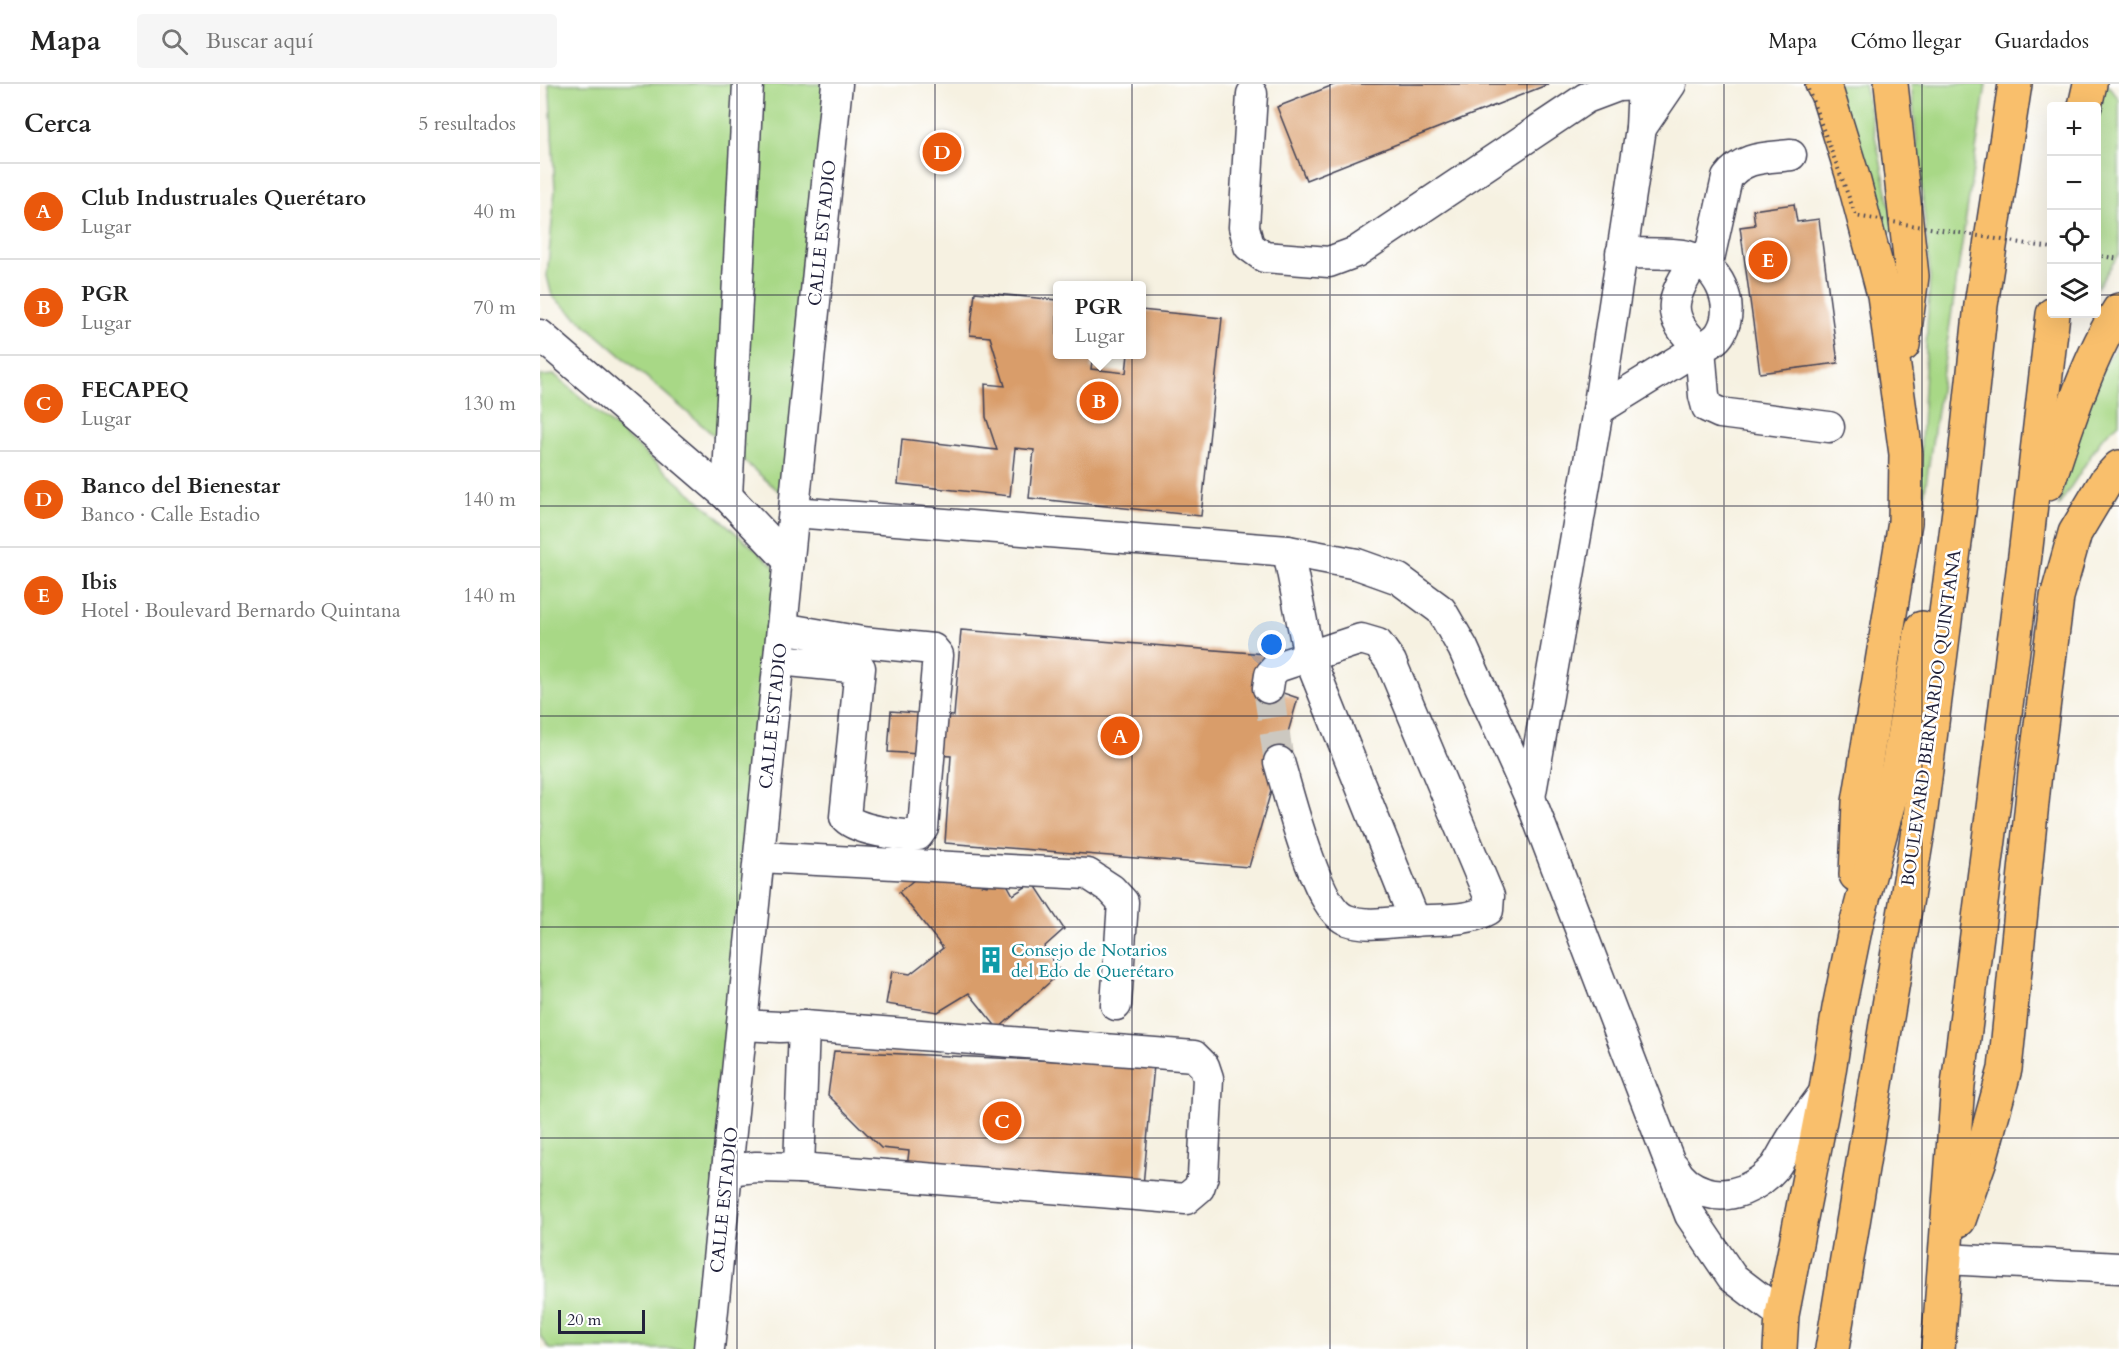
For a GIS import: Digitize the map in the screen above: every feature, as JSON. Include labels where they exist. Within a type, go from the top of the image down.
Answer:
[{"type":"highway","points":[[1822,84],[1828,96],[1852,174],[1884,295],[1906,454],[1905,522],[1859,802],[1856,925]]},
{"type":"highway","points":[[1891,84],[1912,276],[1898,390]]},
{"type":"highway","name":"BOULEVARD BERNARDO QUINTANA","points":[[1832,1349],[1918,825],[1961,495],[1981,304],[2015,84]]},
{"type":"highway","points":[[2086,102],[2090,84]]},
{"type":"highway","points":[[2026,547],[2069,418],[2108,327],[2119,309]]},
{"type":"highway","points":[[1938,1349],[1958,1085],[2053,318]]},
{"type":"highway","points":[[1945,1259],[1980,1160],[2005,1070],[2035,773],[2057,597],[2075,533],[2106,481],[2119,467]]},
{"type":"highway","points":[[1780,1349],[1782,1315],[1856,925],[1898,767],[1930,590],[1961,495]]},
{"type":"street","points":[[727,496],[748,84]]},
{"type":"street","name":"CALLE ESTADIO","points":[[709,1349],[837,84]]},
{"type":"street","points":[[1252,94],[1244,227],[1250,246],[1264,257],[1329,262],[1356,252],[1586,98],[1618,86],[1643,84],[1641,128],[1598,410],[1530,798]]},
{"type":"street","points":[[1641,128],[1671,84]]},
{"type":"street","points":[[1791,155],[1746,161],[1734,168],[1727,178],[1701,264],[1677,291],[1674,307],[1677,323],[1685,335],[1700,348],[1707,406],[1720,413],[1829,427]]},
{"type":"street","points":[[1598,410],[1711,343],[1721,332],[1726,314],[1725,293],[1714,274],[1701,264],[1687,256],[1622,253]]},
{"type":"street","points":[[540,335],[727,496],[789,561]]},
{"type":"street","points":[[794,512],[1288,551],[1357,564],[1399,579],[1441,610],[1463,648],[1530,798],[1690,1215],[1732,1277],[1782,1315]]},
{"type":"street","points":[[1288,551],[1308,657],[1415,921]]},
{"type":"street","points":[[782,628],[861,655]]},
{"type":"street","points":[[1268,688],[1270,675],[1277,667],[1361,639],[1378,644],[1391,662],[1489,896],[1488,909],[1477,916],[1415,921],[1367,924],[1345,920],[1335,911],[1320,888],[1302,840],[1279,762]]},
{"type":"street","points":[[778,660],[933,649],[938,655],[923,828],[918,835],[858,826],[849,822],[845,817],[861,655]]},
{"type":"street","points":[[759,857],[1088,874],[1111,888],[1123,902],[1116,1005]]},
{"type":"street","points":[[727,1170],[756,1167],[799,1168],[1186,1199],[1199,1188],[1203,1176],[1208,1078],[1204,1066],[1194,1056],[804,1026],[742,1025]]},
{"type":"street","points":[[799,1168],[804,1026]]},
{"type":"street","points":[[1667,1155],[1678,1175],[1695,1188],[1714,1194],[1735,1194],[1756,1183],[1774,1167],[1826,1090]]},
{"type":"street","points":[[1945,1259],[2119,1268]]},
{"type":"path","points":[[1806,84],[1856,216],[2047,247]]},
{"type":"path","points":[[2101,256],[2119,259]]},
{"type":"green space","points":[[548,84],[827,84],[788,499],[552,296],[547,276],[555,190]]},
{"type":"green space","points":[[1835,84],[1864,84],[1896,233],[1881,229]]},
{"type":"green space","points":[[1911,84],[1986,84],[1915,557],[1930,273]]},
{"type":"green space","points":[[2103,84],[2107,84],[2119,99],[2119,254],[2101,282],[2101,102]]},
{"type":"green space","points":[[2119,343],[2119,423],[2102,438],[2058,507],[2070,454],[2101,370]]},
{"type":"green space","points":[[555,375],[781,572],[699,1349],[550,1349],[540,1336],[540,376]]},
{"type":"building","points":[[1336,84],[1549,84],[1306,180],[1277,107]]},
{"type":"building","points":[[1794,204],[1797,222],[1819,219],[1838,363],[1760,373],[1740,227],[1755,225],[1753,210]]},
{"type":"building","points":[[975,292],[1053,300],[1053,359],[1092,359],[1091,369],[1126,373],[1127,359],[1146,359],[1146,310],[1222,318],[1201,516],[1029,498],[1034,450],[1015,448],[1010,496],[898,484],[902,439],[997,450],[986,417],[985,384],[1005,386],[990,337],[970,335]]},
{"type":"building","points":[[961,630],[1265,654],[1262,686],[1298,698],[1249,867],[945,843],[951,756],[888,752],[891,711],[954,716]]},
{"type":"building","name":"Consejo de Notarios del Edo de Querétaro","points":[[924,872],[987,886],[1002,875],[1013,895],[1033,882],[1064,929],[1044,947],[1061,972],[998,1029],[969,993],[938,1012],[886,1004],[892,971],[910,974],[943,948],[899,892]]},
{"type":"building","points":[[834,1051],[1154,1065],[1142,1197],[906,1176],[909,1151],[881,1148],[828,1095]]},
{"type":"tunnel","points":[[1268,688],[1279,762]]},
{"type":"place","name":"Banco del Bienestar","points":[[942,152]]},
{"type":"place","name":"Ibis","points":[[1768,260]]},
{"type":"place","name":"PGR","points":[[1099,401]]},
{"type":"place","name":"Club Industruales Querétaro","points":[[1120,736]]},
{"type":"place","name":"Consejo de Notarios del Edo de Querétaro","points":[[991,960]]},
{"type":"place","name":"FECAPEQ","points":[[1002,1121]]}]
